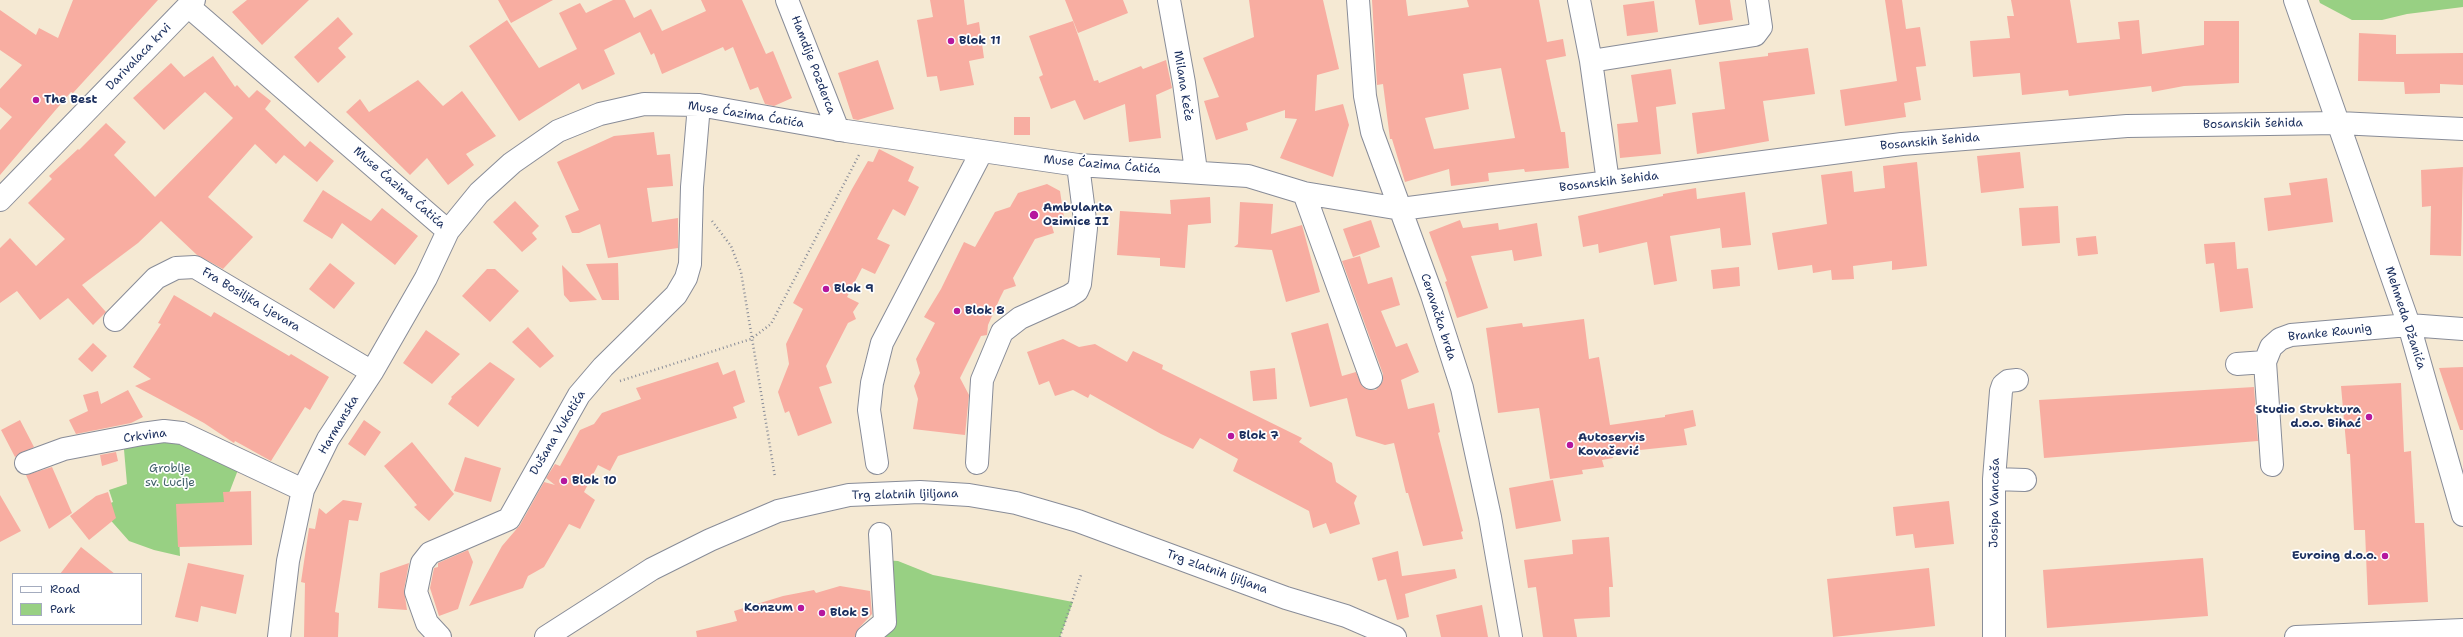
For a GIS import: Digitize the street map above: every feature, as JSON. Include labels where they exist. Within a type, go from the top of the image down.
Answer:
[{"type":"street","name":"Hamdije Pozderca","points":[[787,0],[802,34],[838,130]]},
{"type":"street","name":"Milana Keče","points":[[1169,0],[1184,83],[1196,172]]},
{"type":"street","name":"Ceravačka brda","points":[[1358,0],[1365,96],[1372,132],[1432,295],[1462,388],[1490,517],[1511,637]]},
{"type":"street","points":[[1579,0],[1591,61],[1608,182]]},
{"type":"street","points":[[1591,61],[1755,35],[1761,27],[1757,0]]},
{"type":"street","name":"Mehmeda Džanića","points":[[2295,0],[2409,325],[2463,516]]},
{"type":"street","name":"Muse Ćazima Ćatića","points":[[191,3],[448,230],[479,193],[512,163],[558,132],[600,114],[644,104],[699,105],[869,135],[1078,165],[1248,176],[1304,193],[1400,208]]},
{"type":"street","name":"Darivalaca krvi","points":[[0,200],[191,3]]},
{"type":"street","name":"Dušana Vukotića","points":[[440,637],[427,623],[416,592],[422,563],[430,553],[509,519],[579,395],[603,367],[676,295],[686,278],[690,264],[692,205],[699,105]]},
{"type":"street","name":"Bosanskih šehida","points":[[1400,208],[1909,143],[2127,126],[2339,123],[2463,129]]},
{"type":"street","points":[[877,463],[869,410],[872,383],[882,343],[982,151]]},
{"type":"street","points":[[977,464],[982,380],[1002,332],[1020,318],[1069,296],[1077,291],[1080,284],[1086,228],[1078,165]]},
{"type":"street","points":[[1304,193],[1370,378]]},
{"type":"street","name":"Harmanska","points":[[279,637],[288,561],[302,490],[328,439],[372,372],[426,278],[448,230]]},
{"type":"street","name":"Fra Bosiljka Ljevara","points":[[115,320],[156,278],[176,268],[196,267],[372,372]]},
{"type":"street","name":"Branke Raunig","points":[[2265,362],[2271,347],[2280,339],[2291,335],[2409,325],[2463,329]]},
{"type":"street","points":[[2236,364],[2265,362],[2272,465]]},
{"type":"street","name":"Josipa Vancaša","points":[[1994,637],[1994,479],[2001,391],[2003,385],[2008,381],[2016,380]]},
{"type":"street","name":"Crkvina","points":[[26,463],[64,449],[164,431],[182,433],[302,490]]},
{"type":"street","points":[[1994,479],[2025,480]]},
{"type":"street","name":"Trg zlatnih ljiljana","points":[[546,637],[652,568],[710,540],[778,511],[849,495],[920,492],[969,495],[1016,503],[1078,521],[1286,598],[1346,616],[1394,637]]},
{"type":"street","points":[[867,637],[885,622],[880,534]]},
{"type":"street","points":[[2296,637],[2463,630]]},
{"type":"path","points":[[616,383],[751,339],[771,324],[869,135]]},
{"type":"path","points":[[692,205],[716,225],[731,246],[741,272],[775,477]]},
{"type":"path","points":[[1060,637],[1081,574]]},
{"type":"green space","points":[[2319,0],[2463,0],[2463,7],[2407,14],[2382,20],[2352,20],[2320,3]]},
{"type":"green space","name":"Groblje sv. Lucije","points":[[164,431],[241,462],[221,514],[178,520],[180,556],[154,550],[129,541],[106,515],[103,506],[113,502],[109,490],[127,484],[123,438]]},
{"type":"green space","points":[[882,560],[898,561],[933,575],[1073,602],[1060,637],[876,637]]},
{"type":"building","points":[[73,0],[158,0],[73,93],[71,92],[0,175],[0,130],[12,117],[0,107],[0,89],[22,65],[0,50],[0,10],[36,35],[39,28],[58,38]]},
{"type":"building","points":[[247,0],[309,0],[262,45],[232,12]]},
{"type":"building","points":[[498,0],[553,0],[511,23]]},
{"type":"building","points":[[613,0],[625,0],[634,18],[651,9],[662,31],[706,11],[701,0],[742,0],[766,54],[773,51],[792,98],[774,106],[765,104],[758,87],[750,90],[733,47],[725,51],[723,47],[662,74],[654,53],[651,55],[640,32],[604,50],[615,74],[582,90],[579,83],[519,121],[469,46],[507,20],[539,68],[577,49],[559,13],[580,3],[586,13]]},
{"type":"building","name":"Blok 11","points":[[930,0],[964,0],[967,25],[979,22],[984,58],[969,61],[974,85],[940,91],[937,76],[927,77],[917,20],[933,17]]},
{"type":"building","points":[[1065,0],[1123,0],[1128,13],[1078,33]]},
{"type":"building","points":[[1249,0],[1323,0],[1339,69],[1317,75],[1315,111],[1343,104],[1349,125],[1333,177],[1280,158],[1297,119],[1285,118],[1285,110],[1246,123],[1248,130],[1216,140],[1204,101],[1219,97],[1203,58],[1254,37]]},
{"type":"building","points":[[1372,0],[1406,0],[1408,16],[1469,7],[1467,0],[1539,0],[1547,42],[1563,39],[1566,56],[1546,60],[1561,132],[1565,132],[1569,168],[1525,172],[1524,169],[1488,173],[1489,181],[1451,186],[1449,169],[1405,182],[1392,139],[1390,139],[1383,84],[1377,85]],"holes":[[[1501,68],[1515,138],[1434,149],[1425,118],[1469,109],[1463,74]]]},
{"type":"building","points":[[1695,0],[1730,0],[1733,20],[1699,25]]},
{"type":"building","points":[[1885,0],[1902,0],[1906,29],[1920,27],[1926,66],[1916,67],[1921,100],[1904,103],[1906,117],[1845,126],[1840,90],[1897,81]]},
{"type":"building","points":[[2011,0],[2070,0],[2077,43],[2120,39],[2118,22],[2139,20],[2142,54],[2204,45],[2204,21],[2239,21],[2239,83],[2184,86],[2152,92],[2151,86],[2069,96],[2068,90],[2022,95],[2020,73],[1973,77],[1970,41],[2010,38],[2007,16],[2014,16]]},
{"type":"building","points":[[1654,1],[1658,32],[1627,36],[1623,5]]},
{"type":"building","points":[[338,17],[353,34],[338,48],[346,57],[318,83],[294,57]]},
{"type":"building","points":[[1073,21],[1094,81],[1098,80],[1099,83],[1141,66],[1143,69],[1166,60],[1172,88],[1156,95],[1161,138],[1129,142],[1125,104],[1084,120],[1075,100],[1051,109],[1039,77],[1043,75],[1029,36]]},
{"type":"building","points":[[2359,33],[2396,35],[2396,54],[2463,53],[2463,85],[2440,84],[2440,93],[2405,94],[2404,82],[2358,81]]},
{"type":"building","points":[[1808,48],[1815,94],[1763,101],[1769,141],[1697,154],[1692,113],[1725,109],[1719,62],[1768,56],[1768,53]]},
{"type":"building","points":[[213,56],[235,87],[237,85],[249,98],[257,90],[271,101],[265,109],[305,147],[310,141],[334,161],[317,182],[284,155],[276,164],[255,144],[208,197],[253,237],[223,269],[197,255],[161,221],[138,243],[82,285],[106,312],[93,325],[68,298],[40,320],[17,291],[0,303],[0,248],[10,238],[36,266],[65,239],[28,203],[52,179],[49,176],[78,149],[79,150],[106,123],[126,142],[114,155],[155,197],[233,118],[205,92],[164,130],[133,98],[171,63],[184,77]]},
{"type":"building","points":[[878,60],[894,109],[858,120],[853,119],[838,73]]},
{"type":"building","points":[[1671,69],[1676,104],[1656,107],[1661,154],[1620,158],[1617,124],[1638,122],[1631,75]]},
{"type":"building","points":[[418,80],[443,106],[462,91],[496,136],[466,154],[474,165],[448,185],[427,158],[410,175],[346,112],[360,99],[369,112]]},
{"type":"building","points":[[1014,117],[1030,117],[1030,135],[1014,135]]},
{"type":"building","points":[[654,132],[657,155],[670,154],[673,186],[647,188],[652,222],[678,218],[678,248],[608,258],[600,224],[579,233],[572,233],[565,216],[579,210],[557,162],[614,136]]},
{"type":"building","name":"Blok 9","points":[[879,149],[914,167],[908,181],[919,187],[905,216],[893,209],[877,239],[890,245],[875,274],[862,268],[847,297],[859,303],[853,312],[856,319],[848,323],[826,366],[832,383],[819,387],[832,423],[798,436],[789,411],[785,413],[778,392],[789,364],[786,344],[803,309],[793,303],[852,189],[868,161],[873,162]]},
{"type":"building","points":[[2020,152],[2024,188],[1981,193],[1977,156]]},
{"type":"building","points":[[1917,162],[1927,266],[1892,270],[1892,261],[1853,266],[1854,279],[1832,280],[1831,270],[1813,273],[1812,265],[1778,270],[1772,233],[1827,224],[1821,175],[1852,171],[1854,192],[1885,188],[1883,166]]},
{"type":"building","points":[[2463,167],[2461,256],[2430,255],[2431,206],[2422,207],[2421,170]]},
{"type":"building","points":[[2327,178],[2333,222],[2268,231],[2264,198],[2291,195],[2289,183]]},
{"type":"building","name":"Blok 8","points":[[1047,184],[1060,191],[1064,218],[1051,223],[1054,233],[1035,239],[1013,278],[1016,286],[1004,290],[988,325],[987,335],[981,336],[960,378],[969,395],[965,435],[913,429],[918,399],[914,386],[920,373],[916,359],[935,323],[924,317],[941,289],[964,242],[975,247],[995,212],[1010,207],[1018,193]]},
{"type":"building","points":[[1696,188],[1697,199],[1745,192],[1751,245],[1722,248],[1720,228],[1670,236],[1677,281],[1654,285],[1647,242],[1599,253],[1598,244],[1583,247],[1578,216],[1663,196],[1663,194]]},
{"type":"building","points":[[323,190],[371,221],[382,208],[418,236],[395,265],[342,223],[332,239],[303,221]]},
{"type":"building","points":[[1210,197],[1211,223],[1188,225],[1185,268],[1160,266],[1160,258],[1117,255],[1120,211],[1171,214],[1170,200]]},
{"type":"building","points":[[515,201],[539,226],[532,233],[537,239],[522,252],[493,222]]},
{"type":"building","points":[[1240,202],[1273,204],[1271,234],[1302,225],[1320,292],[1286,302],[1272,250],[1234,247],[1238,244]]},
{"type":"building","points":[[2058,206],[2060,243],[2022,246],[2019,208]]},
{"type":"building","points":[[1371,220],[1380,247],[1353,257],[1343,229]]},
{"type":"building","points":[[1460,220],[1463,228],[1498,223],[1499,230],[1537,223],[1542,256],[1514,261],[1512,250],[1471,256],[1488,308],[1457,318],[1445,282],[1447,281],[1429,232]]},
{"type":"building","points":[[2096,236],[2098,254],[2078,256],[2076,238]]},
{"type":"building","points":[[2235,242],[2237,269],[2248,268],[2253,308],[2220,312],[2214,263],[2206,264],[2204,244]]},
{"type":"building","points":[[1360,256],[1368,284],[1392,277],[1400,305],[1381,311],[1396,347],[1407,343],[1419,372],[1401,380],[1408,409],[1434,403],[1440,432],[1438,433],[1463,531],[1461,532],[1463,539],[1423,546],[1408,493],[1406,493],[1394,443],[1385,445],[1356,436],[1347,398],[1310,407],[1291,333],[1328,323],[1342,376],[1356,372],[1363,387],[1369,390],[1376,390],[1383,381],[1383,374],[1342,261]]},
{"type":"building","points":[[330,263],[355,283],[334,309],[309,289]]},
{"type":"building","points":[[618,263],[619,300],[602,300],[586,264]]},
{"type":"building","points":[[562,265],[597,300],[570,302],[564,295]]},
{"type":"building","points":[[1739,267],[1740,286],[1713,289],[1711,270]]},
{"type":"building","points":[[487,269],[495,269],[519,291],[490,322],[462,296]]},
{"type":"building","points":[[174,295],[211,317],[214,312],[289,356],[291,354],[329,377],[310,410],[305,407],[271,461],[235,441],[234,443],[204,423],[135,386],[151,379],[133,367],[161,324],[158,323]]},
{"type":"building","points":[[1584,319],[1589,359],[1599,357],[1610,425],[1665,417],[1665,415],[1693,410],[1696,426],[1684,429],[1687,445],[1612,453],[1613,458],[1602,460],[1604,467],[1582,470],[1583,474],[1550,479],[1539,408],[1498,413],[1486,328],[1522,323],[1523,327]]},
{"type":"building","points":[[528,327],[554,356],[540,368],[512,342]]},
{"type":"building","points":[[426,330],[460,354],[432,384],[403,363]]},
{"type":"building","name":"Blok 7","points":[[1063,339],[1079,347],[1095,344],[1127,362],[1133,351],[1163,365],[1162,369],[1302,438],[1299,442],[1332,463],[1336,482],[1357,496],[1354,503],[1360,524],[1330,534],[1326,523],[1313,528],[1309,511],[1233,471],[1238,459],[1200,438],[1193,449],[1161,434],[1090,394],[1088,398],[1073,390],[1055,396],[1049,381],[1039,385],[1027,352]]},
{"type":"building","points":[[93,343],[107,356],[92,372],[78,359]]},
{"type":"building","points":[[490,362],[515,379],[478,427],[448,404],[452,398],[451,397]]},
{"type":"building","name":"Blok 10","points":[[718,362],[723,375],[735,370],[745,402],[733,407],[737,418],[618,456],[610,471],[598,465],[584,492],[595,500],[580,529],[569,524],[544,567],[528,576],[523,588],[469,606],[502,546],[520,525],[544,482],[555,485],[546,478],[555,464],[560,466],[580,430],[594,424],[602,413],[641,399],[636,388]]},
{"type":"building","points":[[2463,367],[2463,430],[2460,430],[2439,368]]},
{"type":"building","points":[[1275,368],[1277,399],[1253,401],[1250,371]]},
{"type":"building","points":[[2401,383],[2404,452],[2411,451],[2415,523],[2424,523],[2428,602],[2368,605],[2365,530],[2354,530],[2350,454],[2347,454],[2341,386]]},
{"type":"building","points":[[2254,387],[2258,441],[2044,458],[2039,400]]},
{"type":"building","points":[[128,390],[143,417],[131,423],[76,434],[69,420],[88,411],[83,395],[98,391],[101,404]]},
{"type":"building","points":[[20,420],[34,447],[15,457],[1,430]]},
{"type":"building","points":[[364,420],[381,432],[365,456],[348,444]]},
{"type":"building","points":[[412,442],[454,494],[429,521],[414,507],[417,505],[384,466]]},
{"type":"building","points":[[116,452],[118,461],[102,466],[100,455]]},
{"type":"building","points":[[465,457],[501,468],[491,502],[454,491]]},
{"type":"building","points":[[52,467],[72,513],[49,529],[26,475]]},
{"type":"building","points":[[1553,480],[1561,521],[1516,529],[1509,488]]},
{"type":"building","points":[[251,491],[252,545],[178,547],[176,504],[224,502],[223,492]]},
{"type":"building","points":[[108,492],[116,518],[89,540],[70,516],[96,496]]},
{"type":"building","points":[[0,495],[21,531],[0,542]]},
{"type":"building","points":[[343,500],[362,503],[358,521],[349,520],[335,612],[339,613],[338,637],[304,637],[305,583],[301,582],[309,528],[315,529],[319,508],[326,514]]},
{"type":"building","points":[[1949,501],[1954,544],[1915,548],[1913,534],[1896,536],[1893,507]]},
{"type":"building","points":[[1609,537],[1613,587],[1609,587],[1610,617],[1574,619],[1577,637],[1543,637],[1536,587],[1528,588],[1524,560],[1573,554],[1572,540]]},
{"type":"building","points":[[81,547],[114,573],[61,573]]},
{"type":"building","points":[[468,550],[473,562],[458,609],[439,616],[430,588],[434,568],[438,567],[438,563]]},
{"type":"building","points":[[1398,551],[1402,576],[1455,569],[1457,578],[1405,594],[1409,617],[1397,620],[1386,579],[1378,581],[1372,558]]},
{"type":"building","points":[[2203,558],[2208,616],[2047,628],[2043,570]]},
{"type":"building","points":[[188,563],[244,575],[236,614],[201,606],[198,622],[175,617]]},
{"type":"building","points":[[409,563],[404,590],[407,610],[378,608],[380,573]]},
{"type":"building","points":[[1929,568],[1935,626],[1833,637],[1827,579]]},
{"type":"building","name":"Blok 5","points":[[840,586],[870,591],[872,614],[859,628],[855,637],[697,637],[696,631],[737,621],[734,611],[783,596],[814,590],[816,593]]},
{"type":"building","points":[[1482,605],[1488,637],[1441,637],[1436,615]]},
{"type":"place","name":"Blok 11","points":[[951,41]]},
{"type":"place","name":"The Best","points":[[36,100]]},
{"type":"place","name":"Ambulanta Ozimice II","points":[[1034,215]]},
{"type":"place","name":"Blok 9","points":[[826,289]]},
{"type":"place","name":"Blok 8","points":[[957,311]]},
{"type":"place","name":"Studio Struktura d.o.o. Bihać","points":[[2369,417]]},
{"type":"place","name":"Blok 7","points":[[1231,436]]},
{"type":"place","name":"Autoservis Kovačević","points":[[1570,445]]},
{"type":"place","name":"Blok 10","points":[[564,481]]},
{"type":"place","name":"Euroing d.o.o.","points":[[2385,556]]},
{"type":"place","name":"Konzum","points":[[801,608]]},
{"type":"place","name":"Blok 5","points":[[822,613]]}]
